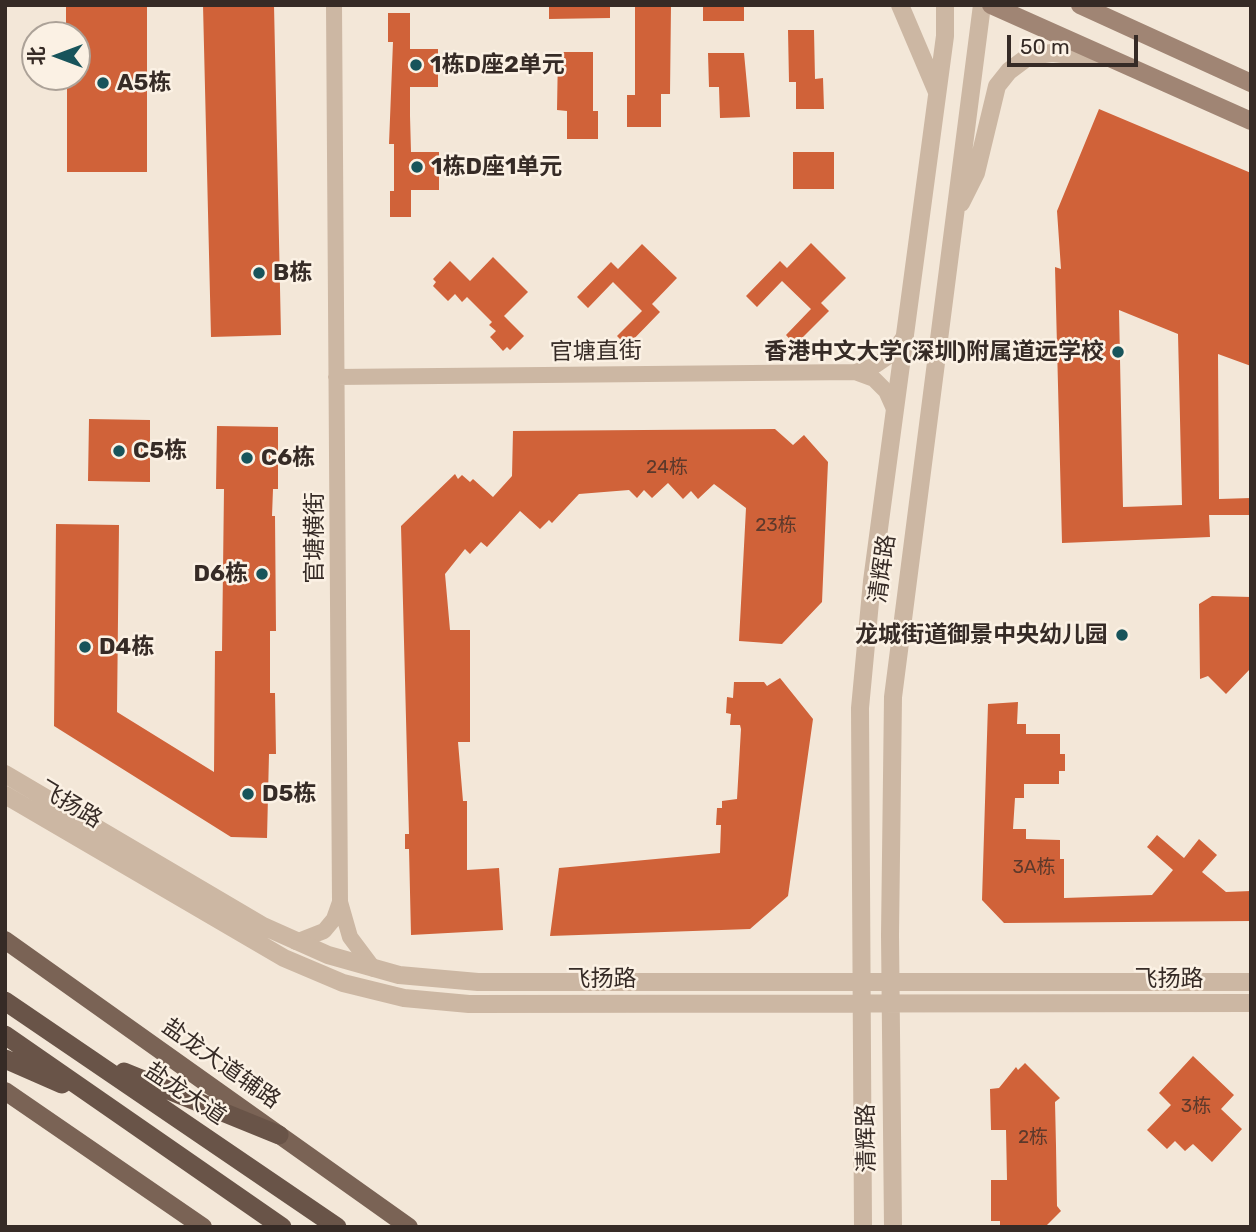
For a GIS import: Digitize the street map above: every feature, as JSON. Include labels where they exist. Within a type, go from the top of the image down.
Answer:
[{"type":"highway","name":"盐龙大道","points":[[5,1001],[337,1227]]},
{"type":"highway","points":[[5,1035],[282,1227]]},
{"type":"highway","points":[[86,1056],[279,1135]]},
{"type":"highway","points":[[5,1059],[106,1104]]},
{"type":"main road","points":[[991,5],[1251,121]]},
{"type":"main road","points":[[1080,5],[1251,83]]},
{"type":"main road","name":"盐龙大道辅路","points":[[5,940],[409,1227]]},
{"type":"main road","points":[[5,1091],[203,1227]]},
{"type":"street","name":"官塘横街","points":[[334,5],[340,902],[350,937],[374,969]]},
{"type":"street","points":[[900,5],[937,92]]},
{"type":"street","name":"清辉路","points":[[863,1227],[860,708],[872,581],[945,36],[945,5]]},
{"type":"street","name":"清辉路","points":[[893,1227],[890,982],[893,696],[982,5]]},
{"type":"street","points":[[1100,5],[1132,29]]},
{"type":"street","points":[[954,216],[976,173],[997,86],[1009,71],[1029,56],[1052,53],[1118,61]]},
{"type":"street","name":"官塘直街","points":[[336,377],[855,372],[876,365],[892,354],[905,335]]},
{"type":"street","points":[[855,372],[874,379],[886,391],[895,411]]},
{"type":"street","name":"飞扬路","points":[[5,774],[263,926],[296,942],[399,975],[478,982],[1251,982]]},
{"type":"street","name":"飞扬路","points":[[5,795],[274,953],[310,971],[371,991],[468,1004],[1251,1003]]},
{"type":"street","points":[[296,942],[324,931],[334,919],[340,902]]},
{"type":"building","points":[[66,5],[147,5],[147,172],[67,172],[67,91],[91,91],[91,21],[66,21]]},
{"type":"building","points":[[203,5],[274,5],[281,335],[211,337]]},
{"type":"building","points":[[549,5],[610,5],[610,18],[549,19]]},
{"type":"building","points":[[635,5],[671,5],[670,94],[661,94],[661,127],[627,127],[627,95],[635,95]]},
{"type":"building","points":[[703,5],[744,5],[744,21],[703,21]]},
{"type":"building","points":[[388,13],[410,13],[410,49],[438,49],[438,87],[410,87],[410,116],[411,152],[439,152],[439,190],[411,190],[411,217],[390,217],[390,191],[394,191],[394,144],[389,144],[393,42],[388,42]]},
{"type":"building","points":[[788,30],[814,30],[815,79],[823,78],[824,109],[796,109],[796,82],[789,82]]},
{"type":"building","points":[[558,52],[593,52],[593,111],[598,111],[598,139],[567,139],[567,111],[557,110]]},
{"type":"building","points":[[708,53],[744,53],[750,117],[720,118],[719,87],[709,87]]},
{"type":"building","points":[[1099,109],[1251,173],[1251,366],[1218,354],[1219,499],[1251,498],[1251,515],[1209,515],[1210,537],[1062,543],[1055,267],[1061,269],[1057,211]],"holes":[[[1119,310],[1178,334],[1182,505],[1123,507]]]},
{"type":"building","points":[[793,152],[834,152],[834,189],[793,189]]},
{"type":"building","points":[[811,243],[846,278],[821,303],[829,311],[795,345],[786,335],[811,309],[782,281],[757,307],[746,296],[780,261],[787,268]]},
{"type":"building","points":[[642,244],[677,278],[652,304],[660,312],[627,346],[617,336],[642,311],[613,282],[588,308],[577,297],[611,262],[618,269]]},
{"type":"building","points":[[493,257],[528,292],[504,316],[524,336],[510,350],[507,347],[503,351],[490,337],[496,331],[489,325],[492,322],[467,297],[462,302],[455,294],[448,301],[433,286],[436,282],[433,279],[450,261],[470,281]]},
{"type":"building","name":"C5栋","points":[[89,419],[150,420],[150,482],[88,481]]},
{"type":"building","points":[[217,426],[278,427],[278,489],[273,489],[272,516],[275,516],[276,631],[270,631],[270,693],[275,693],[276,754],[269,754],[267,838],[231,837],[54,726],[56,524],[119,525],[117,712],[214,772],[215,651],[222,651],[224,489],[216,489]]},
{"type":"building","points":[[775,429],[793,445],[804,435],[828,462],[822,602],[782,644],[739,641],[746,508],[714,484],[698,499],[691,491],[683,499],[668,483],[652,498],[644,490],[637,498],[629,490],[579,494],[552,523],[549,520],[540,529],[520,511],[487,547],[481,542],[470,554],[465,549],[445,574],[450,630],[470,630],[470,742],[458,742],[463,801],[467,801],[467,870],[499,868],[503,930],[411,935],[409,849],[405,849],[405,834],[409,834],[401,526],[455,474],[458,479],[462,475],[470,482],[473,479],[493,497],[512,476],[513,431]]},
{"type":"building","points":[[1212,596],[1251,597],[1251,668],[1226,694],[1208,676],[1200,679],[1199,604]]},
{"type":"building","points":[[780,678],[813,719],[788,896],[750,929],[550,936],[559,868],[720,853],[721,825],[716,825],[717,808],[722,808],[722,801],[737,799],[741,729],[740,725],[730,725],[731,714],[726,713],[727,697],[733,698],[734,682],[764,682],[767,686]]},
{"type":"building","points":[[1018,702],[1017,724],[1026,724],[1026,734],[1060,734],[1060,754],[1065,754],[1065,771],[1059,771],[1059,784],[1024,784],[1024,798],[1015,798],[1013,829],[1026,829],[1026,839],[1060,840],[1060,859],[1064,859],[1064,898],[1152,895],[1173,870],[1147,847],[1157,835],[1184,858],[1199,839],[1217,855],[1202,872],[1226,892],[1251,891],[1251,921],[1004,923],[982,900],[988,704]]},
{"type":"building","points":[[1193,1056],[1234,1095],[1221,1109],[1242,1129],[1212,1162],[1193,1144],[1185,1151],[1175,1141],[1167,1149],[1147,1130],[1171,1105],[1159,1093]]},
{"type":"building","points":[[1025,1063],[1060,1098],[1055,1102],[1057,1206],[1061,1211],[1045,1227],[1000,1227],[1000,1221],[991,1221],[991,1180],[1007,1180],[1006,1130],[991,1130],[990,1089],[999,1088],[1016,1067],[1018,1070]]},
{"type":"place","name":"1栋D座2单元","points":[[416,65]]},
{"type":"place","name":"A5栋","points":[[103,83]]},
{"type":"place","name":"1栋D座1单元","points":[[417,167]]},
{"type":"place","name":"B栋","points":[[259,273]]},
{"type":"place","name":"香港中文大学(深圳)附属道远学校","points":[[1118,352]]},
{"type":"place","name":"C5栋","points":[[119,451]]},
{"type":"place","name":"C6栋","points":[[247,458]]},
{"type":"place","name":"D6栋","points":[[262,574]]},
{"type":"place","name":"龙城街道御景中央幼儿园","points":[[1122,635]]},
{"type":"place","name":"D4栋","points":[[85,647]]},
{"type":"place","name":"D5栋","points":[[248,794]]}]
